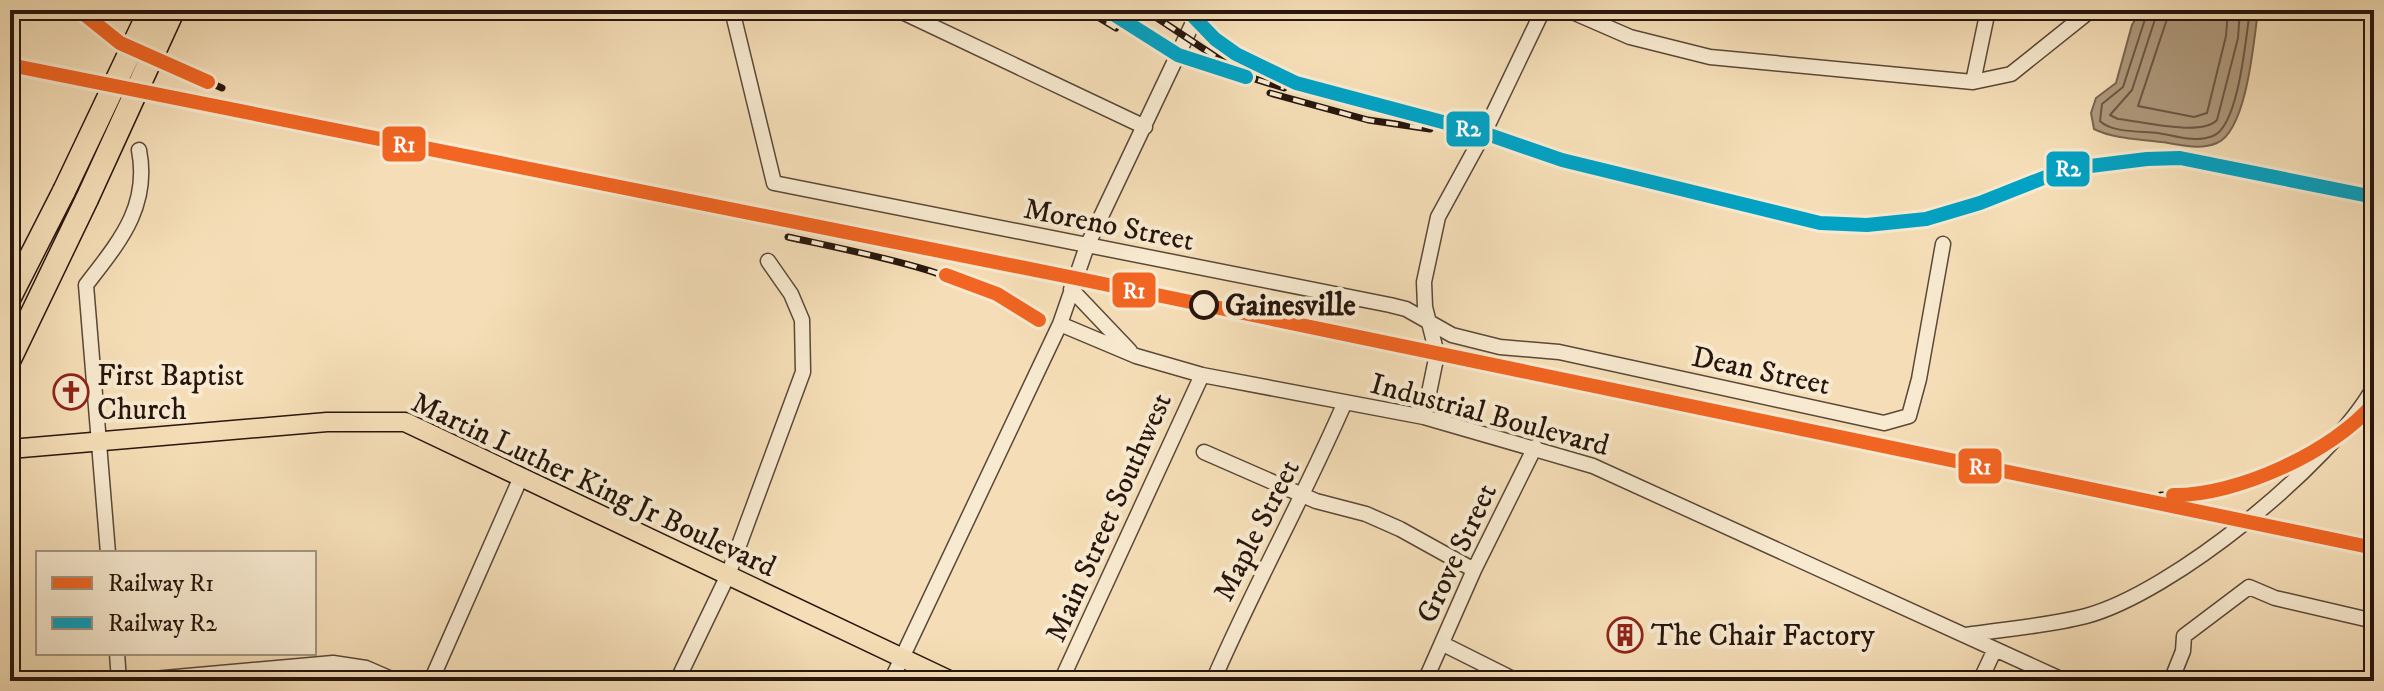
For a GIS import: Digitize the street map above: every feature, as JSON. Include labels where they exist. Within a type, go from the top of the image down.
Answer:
[{"type":"highway","points":[[10,297],[150,10]]},
{"type":"highway","points":[[10,359],[173,10]]},
{"type":"main road","name":"Martin Luther King Jr Boulevard","points":[[10,449],[327,422],[405,422],[951,681]]},
{"type":"street","name":"Moreno Street","points":[[732,10],[774,183],[1390,305],[1406,309],[1431,324]]},
{"type":"street","points":[[898,10],[1145,127]]},
{"type":"street","points":[[891,681],[1060,324],[1087,246],[1199,10]]},
{"type":"street","points":[[1424,417],[1437,354],[1425,307],[1424,282],[1438,217],[1484,133],[1543,10]]},
{"type":"street","points":[[1568,10],[1630,37],[1710,57],[1973,82],[2011,74],[2091,10]]},
{"type":"street","points":[[1973,82],[1988,10]]},
{"type":"street","points":[[108,551],[86,285],[127,231],[144,177],[139,150]]},
{"type":"street","name":"Dean Street","points":[[1431,324],[1452,335],[1500,347],[1559,352],[1884,423],[1909,416],[1919,379],[1943,244]]},
{"type":"street","points":[[677,681],[728,575],[805,361],[802,320],[791,294],[768,261]]},
{"type":"street","points":[[1071,289],[1136,356]]},
{"type":"street","name":"Industrial Boulevard","points":[[1060,324],[1136,356],[1202,375],[1424,417],[1593,466],[2065,681]]},
{"type":"street","name":"Main Street Southwest","points":[[1061,681],[1202,375]]},
{"type":"street","points":[[1966,635],[2087,616],[2127,600],[2206,553],[2241,528],[2320,453],[2374,387]]},
{"type":"street","name":"Maple Street","points":[[1213,681],[1241,617],[1304,496],[1345,402]]},
{"type":"street","name":"Grove Street","points":[[1425,681],[1474,570],[1535,447]]},
{"type":"street","points":[[1204,452],[1304,496],[1400,529],[1474,570]]},
{"type":"street","points":[[431,681],[521,477]]},
{"type":"street","points":[[2171,681],[2183,651],[2184,636],[2249,587],[2275,598],[2374,621]]},
{"type":"street","points":[[1443,644],[1517,681]]},
{"type":"street","points":[[1980,681],[1995,649]]},
{"type":"street","points":[[117,655],[119,681]]},
{"type":"street","points":[[131,681],[333,663],[366,668],[396,681]]},
{"type":"water","points":[[2141,10],[2258,10],[2242,103],[2236,121],[2217,143],[2189,146],[2118,137],[2094,129],[2091,113],[2096,98],[2116,83],[2132,25]]},
{"type":"railway","points":[[79,10],[129,46],[222,88]]},
{"type":"railway","points":[[1086,10],[1116,28]]},
{"type":"railway","points":[[1107,10],[1178,55],[1284,88]]},
{"type":"railway","points":[[1145,10],[1228,65]]},
{"type":"railway","points":[[1187,10],[1215,39],[1236,54],[1296,83],[1484,133],[1562,160],[1820,223],[1867,225],[1926,219],[1980,203],[2066,169],[2147,159],[2180,158],[2374,197]]},
{"type":"railway","points":[[1270,93],[1368,120],[1430,129]]},
{"type":"railway","points":[[788,237],[949,277],[1010,303],[1039,320]]},
{"type":"railway","points":[[904,244],[2374,548]]},
{"type":"railway","points":[[2161,495],[2199,496],[2220,492],[2269,474],[2318,449],[2374,403]]},
{"type":"rail line","name":"R1","points":[[79,10],[120,43],[208,82]]},
{"type":"rail line","name":"R2","points":[[1107,10],[1178,55],[1246,77]]},
{"type":"rail line","name":"R2","points":[[1187,10],[1215,39],[1236,54],[1296,83],[1484,133],[1562,160],[1820,223],[1867,225],[1926,219],[1980,203],[2066,169],[2147,159],[2180,158],[2374,197]]},
{"type":"rail line","name":"R1","points":[[10,65],[1075,278],[2374,548]]},
{"type":"rail line","name":"R1","points":[[946,275],[997,294],[1039,320]]},
{"type":"rail line","name":"R1","points":[[2173,495],[2225,488],[2282,468],[2334,438],[2374,403]]},
{"type":"place","name":"Gainesville","points":[[1204,305]]},
{"type":"place","name":"First Baptist Church","points":[[71,392]]},
{"type":"place","name":"The Chair Factory","points":[[1625,635]]}]
